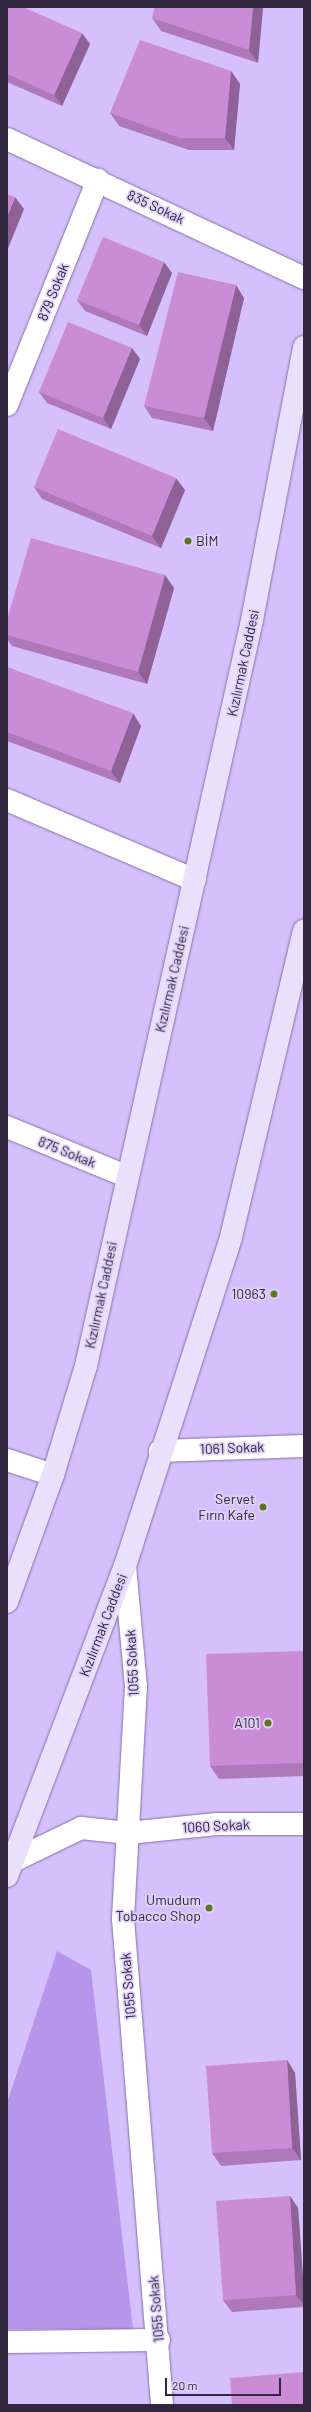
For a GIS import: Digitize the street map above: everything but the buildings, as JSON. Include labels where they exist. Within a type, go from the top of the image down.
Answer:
[{"type":"main road","name":"Kızılırmak Caddesi","points":[[7,1602],[53,1475],[86,1366],[126,1176],[195,880],[252,620],[304,348]]},
{"type":"main road","name":"Kızılırmak Caddesi","points":[[10,1868],[125,1566],[160,1451],[230,1237],[304,931]]},
{"type":"street","name":"835 Sokak","points":[[7,139],[98,180],[304,278]]},
{"type":"street","name":"879 Sokak","points":[[7,405],[98,180]]},
{"type":"street","points":[[7,800],[195,880]]},
{"type":"street","name":"875 Sokak","points":[[7,1127],[126,1176]]},
{"type":"street","name":"1061 Sokak","points":[[160,1451],[304,1446]]},
{"type":"street","points":[[7,1460],[53,1475]]},
{"type":"street","name":"1055 Sokak","points":[[125,1566],[136,1686],[123,1919],[159,2340],[162,2405]]},
{"type":"street","name":"1060 Sokak","points":[[10,1868],[81,1828],[128,1833],[217,1824],[304,1824]]},
{"type":"street","points":[[7,2342],[159,2340]]},
{"type":"shaded area","points":[[57,1951],[91,1970],[133,2329],[7,2329],[7,2103]]},
{"type":"place","name":"BİM","points":[[188,541]]},
{"type":"place","name":"10963","points":[[274,1294]]},
{"type":"place","name":"Servet Fırın Kafe","points":[[263,1507]]},
{"type":"place","name":"A101","points":[[268,1723]]},
{"type":"place","name":"Umudum Tobacco Shop","points":[[209,1908]]}]
